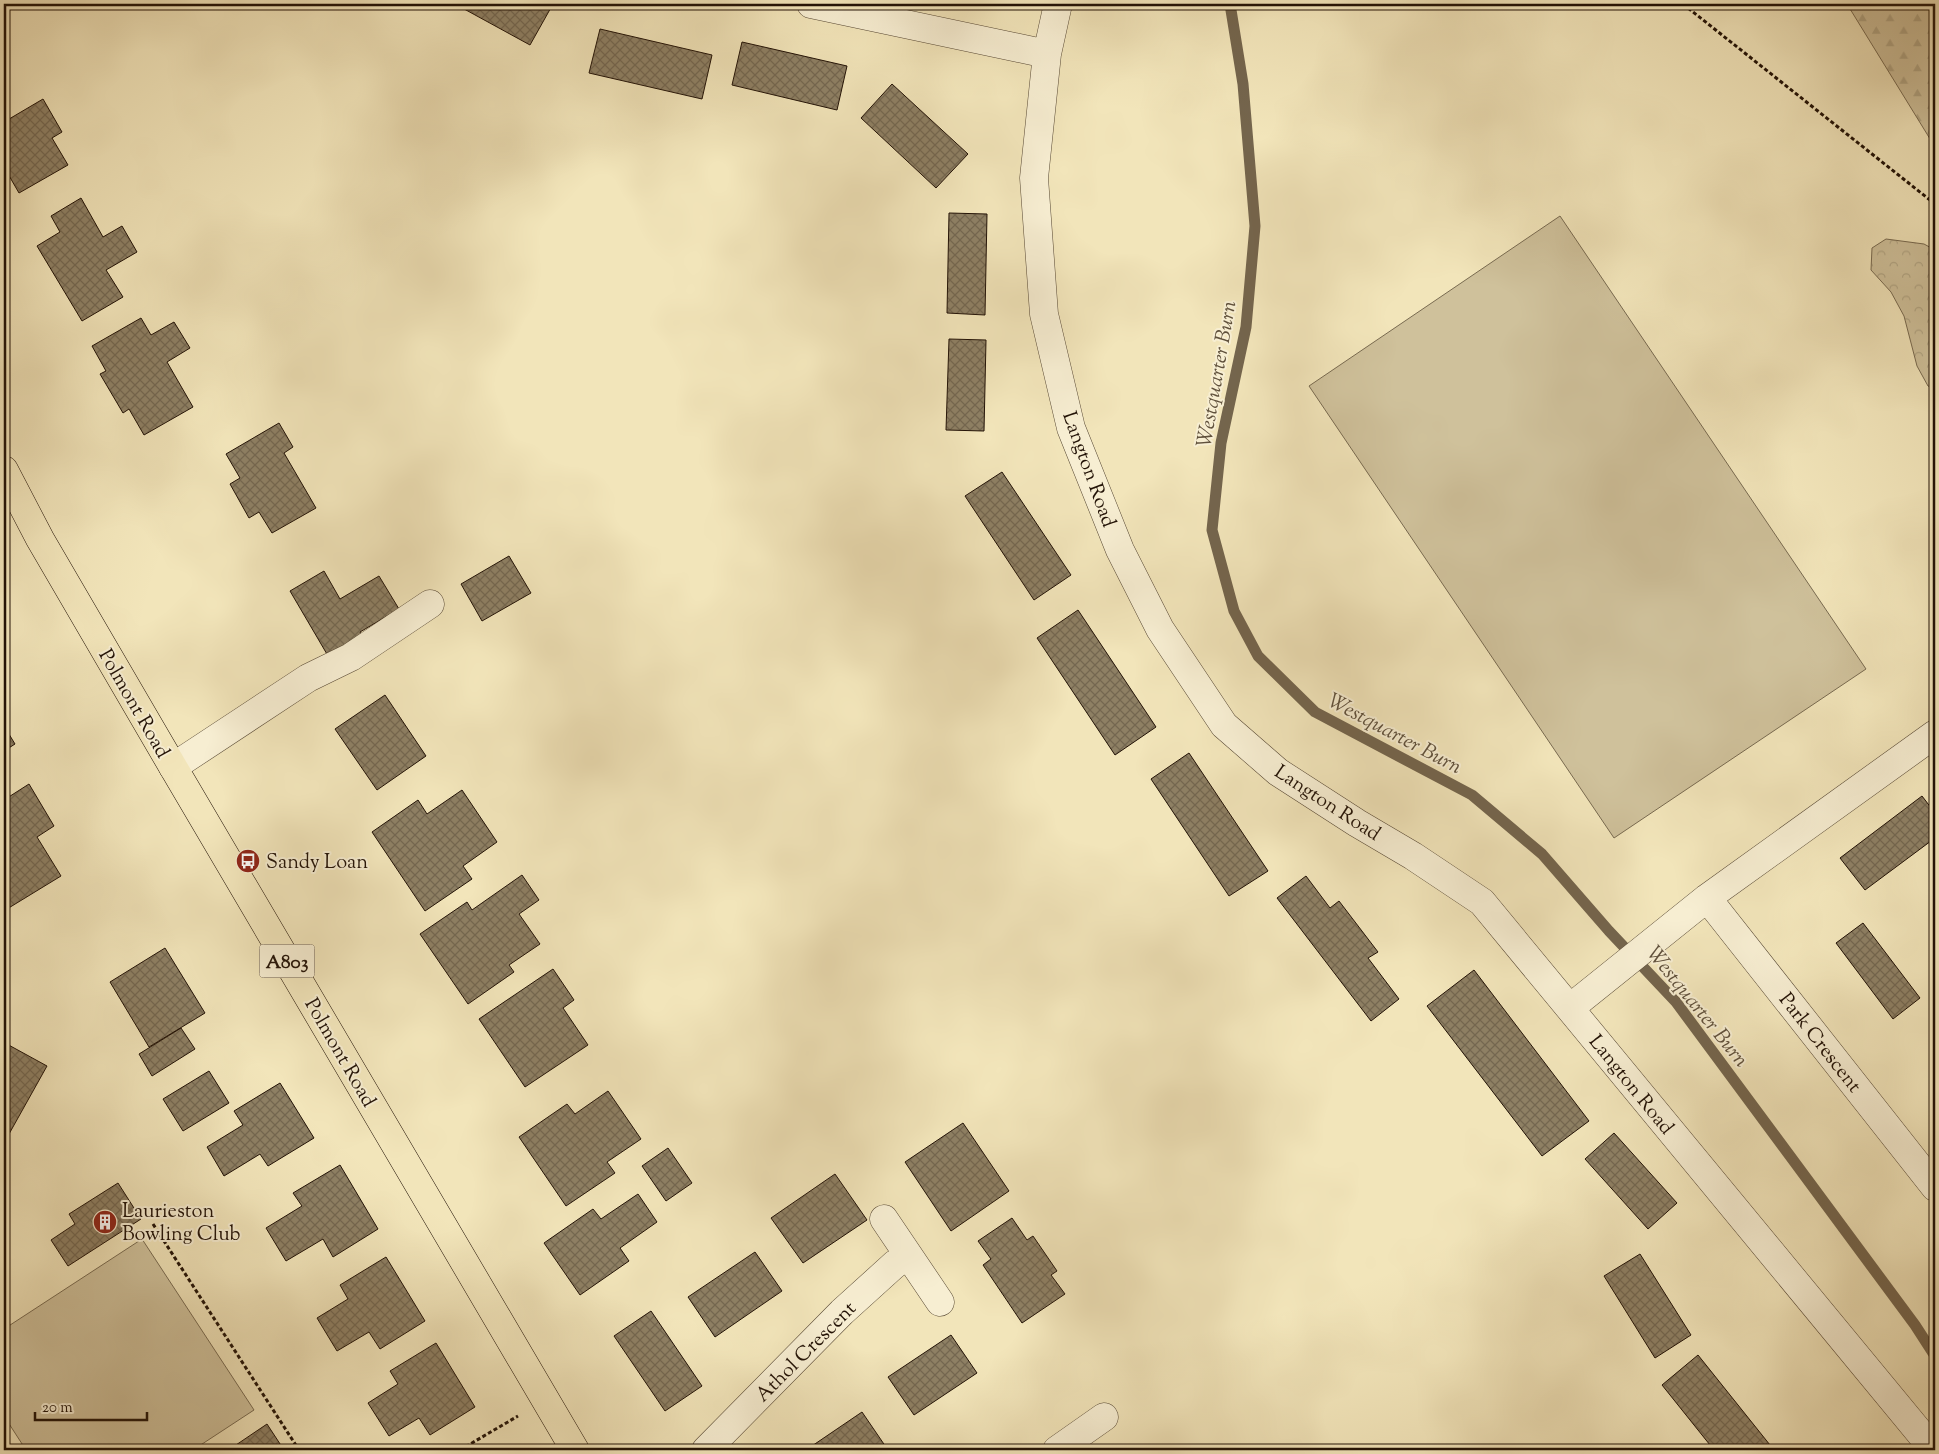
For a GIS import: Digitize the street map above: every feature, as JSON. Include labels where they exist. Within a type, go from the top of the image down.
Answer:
[{"type":"main road","name":"Polmont Road","points":[[4,470],[40,539],[575,1450]]},
{"type":"street","points":[[811,4],[1046,54]]},
{"type":"street","name":"Langton Road","points":[[1058,4],[1046,54],[1034,178],[1044,314],[1071,428],[1120,550],[1160,629],[1224,725],[1278,772],[1357,823],[1413,856],[1482,902],[1934,1450]]},
{"type":"street","points":[[173,767],[308,678],[351,657],[430,604]]},
{"type":"street","points":[[1570,1008],[1707,898],[1935,734]]},
{"type":"street","name":"Park Crescent","points":[[1707,898],[1935,1187]]},
{"type":"street","points":[[884,1219],[940,1302]]},
{"type":"street","name":"Athol Crescent","points":[[706,1450],[842,1312],[895,1264],[909,1256]]},
{"type":"street","points":[[1057,1450],[1104,1417]]},
{"type":"path","points":[[1683,4],[1935,204]]},
{"type":"path","points":[[153,1224],[300,1450]]},
{"type":"path","points":[[460,1450],[545,1400]]},
{"type":"green space","points":[[1847,4],[1935,4],[1935,147]]},
{"type":"green space","points":[[1560,216],[1866,669],[1614,838],[1309,386]]},
{"type":"green space","points":[[1886,239],[1924,244],[1935,250],[1935,389],[1928,386],[1917,366],[1904,316],[1891,292],[1871,270],[1872,248]]},
{"type":"green space","points":[[142,1239],[254,1410],[193,1450],[26,1450],[4,1416],[4,1329]]},
{"type":"building","points":[[455,4],[553,4],[530,45]]},
{"type":"building","points":[[600,29],[712,55],[702,99],[589,73]]},
{"type":"building","points":[[742,42],[847,66],[837,110],[732,85]]},
{"type":"building","points":[[892,84],[968,154],[936,188],[861,118]]},
{"type":"building","points":[[43,99],[62,132],[52,138],[68,165],[19,193],[4,167],[4,122]]},
{"type":"building","points":[[81,198],[103,237],[122,226],[137,252],[106,270],[123,297],[82,321],[37,246],[60,232],[51,216]]},
{"type":"building","points":[[949,213],[987,214],[985,315],[947,313]]},
{"type":"building","points":[[141,318],[151,335],[174,322],[190,348],[167,362],[193,407],[144,435],[129,409],[123,413],[100,374],[106,371],[92,346]]},
{"type":"building","points":[[949,339],[986,340],[984,431],[946,430]]},
{"type":"building","points":[[279,423],[293,447],[284,453],[316,508],[272,533],[259,512],[249,518],[230,484],[240,478],[226,454]]},
{"type":"building","points":[[1002,472],[1071,575],[1034,600],[965,496]]},
{"type":"building","points":[[509,556],[531,593],[482,621],[461,584]]},
{"type":"building","points":[[324,571],[340,599],[379,576],[399,609],[360,632],[365,642],[331,661],[290,591]]},
{"type":"building","points":[[1078,610],[1156,727],[1115,755],[1037,638]]},
{"type":"building","points":[[385,695],[426,756],[377,790],[335,729]]},
{"type":"building","points":[[4,726],[15,744],[4,751]]},
{"type":"building","points":[[1189,753],[1268,871],[1229,896],[1151,779]]},
{"type":"building","points":[[29,784],[54,826],[37,837],[61,876],[7,909],[4,903],[4,800]]},
{"type":"building","points":[[462,790],[497,842],[463,866],[472,879],[425,911],[372,832],[418,800],[427,814]]},
{"type":"building","points":[[1922,796],[1935,813],[1935,838],[1865,890],[1840,858]]},
{"type":"building","points":[[522,875],[539,900],[519,914],[540,944],[509,965],[514,972],[468,1004],[420,934],[467,902],[472,910]]},
{"type":"building","points":[[1306,876],[1330,908],[1339,901],[1378,952],[1368,958],[1399,999],[1371,1021],[1277,898]]},
{"type":"building","points":[[1863,923],[1920,998],[1893,1019],[1836,943]]},
{"type":"building","points":[[165,948],[205,1013],[149,1047],[110,982]]},
{"type":"building","points":[[553,969],[574,1000],[563,1008],[588,1045],[525,1087],[479,1019]]},
{"type":"building","points":[[1474,970],[1589,1121],[1542,1156],[1427,1006]]},
{"type":"building","points":[[181,1028],[195,1049],[152,1076],[139,1054]]},
{"type":"building","points":[[4,1044],[47,1066],[4,1143]]},
{"type":"building","points":[[209,1071],[229,1103],[183,1131],[163,1099]]},
{"type":"building","points":[[280,1083],[314,1138],[268,1166],[260,1154],[224,1176],[207,1147],[243,1125],[234,1111]]},
{"type":"building","points":[[608,1091],[641,1139],[607,1162],[615,1173],[566,1206],[519,1137],[567,1104],[575,1114]]},
{"type":"building","points":[[963,1123],[1009,1191],[951,1231],[905,1162]]},
{"type":"building","points":[[1614,1133],[1677,1203],[1648,1229],[1585,1159]]},
{"type":"building","points":[[668,1148],[692,1183],[666,1201],[642,1166]]},
{"type":"building","points":[[340,1165],[378,1229],[333,1257],[323,1239],[286,1261],[266,1228],[302,1206],[293,1193]]},
{"type":"building","points":[[835,1174],[867,1220],[803,1263],[771,1218]]},
{"type":"building","name":"Laurieston Bowling Club","points":[[118,1183],[141,1219],[68,1266],[51,1240],[75,1224],[69,1214]]},
{"type":"building","points":[[638,1194],[657,1222],[620,1248],[629,1261],[580,1295],[544,1243],[593,1209],[601,1219]]},
{"type":"building","points":[[1012,1218],[1027,1240],[1033,1236],[1057,1271],[1051,1275],[1065,1294],[1022,1323],[983,1265],[991,1259],[978,1241]]},
{"type":"building","points":[[755,1252],[782,1291],[715,1337],[688,1297]]},
{"type":"building","points":[[1640,1254],[1691,1335],[1655,1358],[1604,1276]]},
{"type":"building","points":[[386,1257],[425,1321],[380,1349],[369,1332],[337,1351],[317,1318],[348,1299],[340,1285]]},
{"type":"building","points":[[651,1311],[702,1386],[665,1411],[614,1336]]},
{"type":"building","points":[[951,1335],[977,1373],[914,1415],[888,1377]]},
{"type":"building","points":[[436,1343],[475,1407],[430,1435],[419,1418],[389,1436],[368,1403],[398,1384],[390,1371]]},
{"type":"building","points":[[1698,1355],[1774,1450],[1714,1450],[1662,1385]]},
{"type":"building","points":[[862,1412],[888,1450],[806,1450]]},
{"type":"building","points":[[267,1424],[284,1450],[235,1450],[233,1447]]},
{"type":"waterway","name":"Westquarter Burn","points":[[1230,4],[1243,84],[1255,226],[1246,327],[1221,443],[1212,530],[1234,611],[1258,656],[1315,712],[1472,795],[1542,854],[1609,931],[1676,1002],[1915,1325],[1935,1356]]},
{"type":"place","name":"Sandy Loan","points":[[248,861]]},
{"type":"place","name":"Laurieston Bowling Club","points":[[105,1222]]}]
